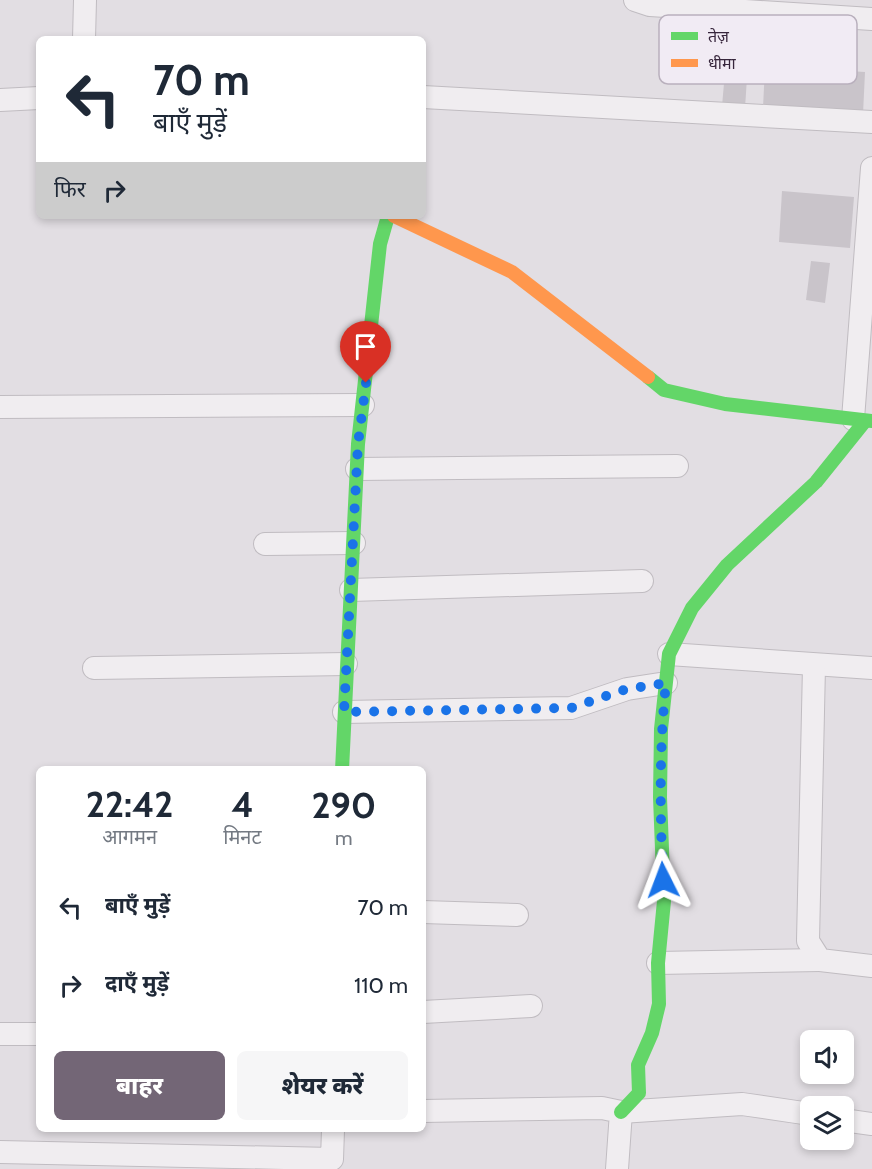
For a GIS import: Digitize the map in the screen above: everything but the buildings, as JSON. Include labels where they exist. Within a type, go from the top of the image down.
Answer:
[{"type":"street","points":[[84,36],[85,0]]},
{"type":"street","points":[[635,0],[650,5],[809,15]]},
{"type":"street","points":[[857,18],[872,19]]},
{"type":"street","points":[[426,97],[872,122]]},
{"type":"street","points":[[0,100],[36,98]]},
{"type":"street","points":[[617,1169],[621,1112],[639,1093],[638,1065],[652,1033],[659,1005],[658,963],[664,901],[660,797],[661,729],[669,654],[692,608],[727,565],[816,482],[863,420],[872,168]]},
{"type":"street","points":[[342,766],[357,469],[380,244],[387,219]]},
{"type":"street","points":[[400,219],[512,272],[664,390],[725,404],[863,420]]},
{"type":"street","points":[[0,407],[363,405]]},
{"type":"street","points":[[357,469],[677,466]]},
{"type":"street","points":[[265,544],[354,543]]},
{"type":"street","points":[[351,590],[642,581]]},
{"type":"street","points":[[669,654],[814,666],[872,668]]},
{"type":"street","points":[[94,668],[346,664]]},
{"type":"street","points":[[814,666],[808,941],[820,960]]},
{"type":"street","points":[[344,712],[571,708],[627,689],[666,683]]},
{"type":"street","points":[[426,912],[517,915]]},
{"type":"street","points":[[658,963],[820,960],[872,966]]},
{"type":"street","points":[[426,1012],[531,1006]]},
{"type":"street","points":[[0,1034],[36,1034]]},
{"type":"street","points":[[426,1111],[602,1108],[621,1112],[742,1104],[800,1113]]},
{"type":"street","points":[[854,1122],[872,1124]]},
{"type":"street","points":[[0,1152],[332,1164],[333,1132]]},
{"type":"traffic: fast","points":[[342,766],[358,444],[380,244],[387,219]]},
{"type":"traffic: fast","points":[[648,377],[664,390],[725,404],[872,421]]},
{"type":"traffic: fast","points":[[621,1112],[639,1093],[638,1065],[652,1033],[659,1004],[658,963],[664,901],[660,797],[661,729],[669,654],[692,608],[727,565],[816,482],[865,421]]},
{"type":"traffic: slow","points":[[400,219],[512,272],[648,377]]},
{"type":"route","points":[[366,383],[358,444],[344,712],[571,708],[627,689],[666,683],[661,729],[660,797],[663,880]]}]
